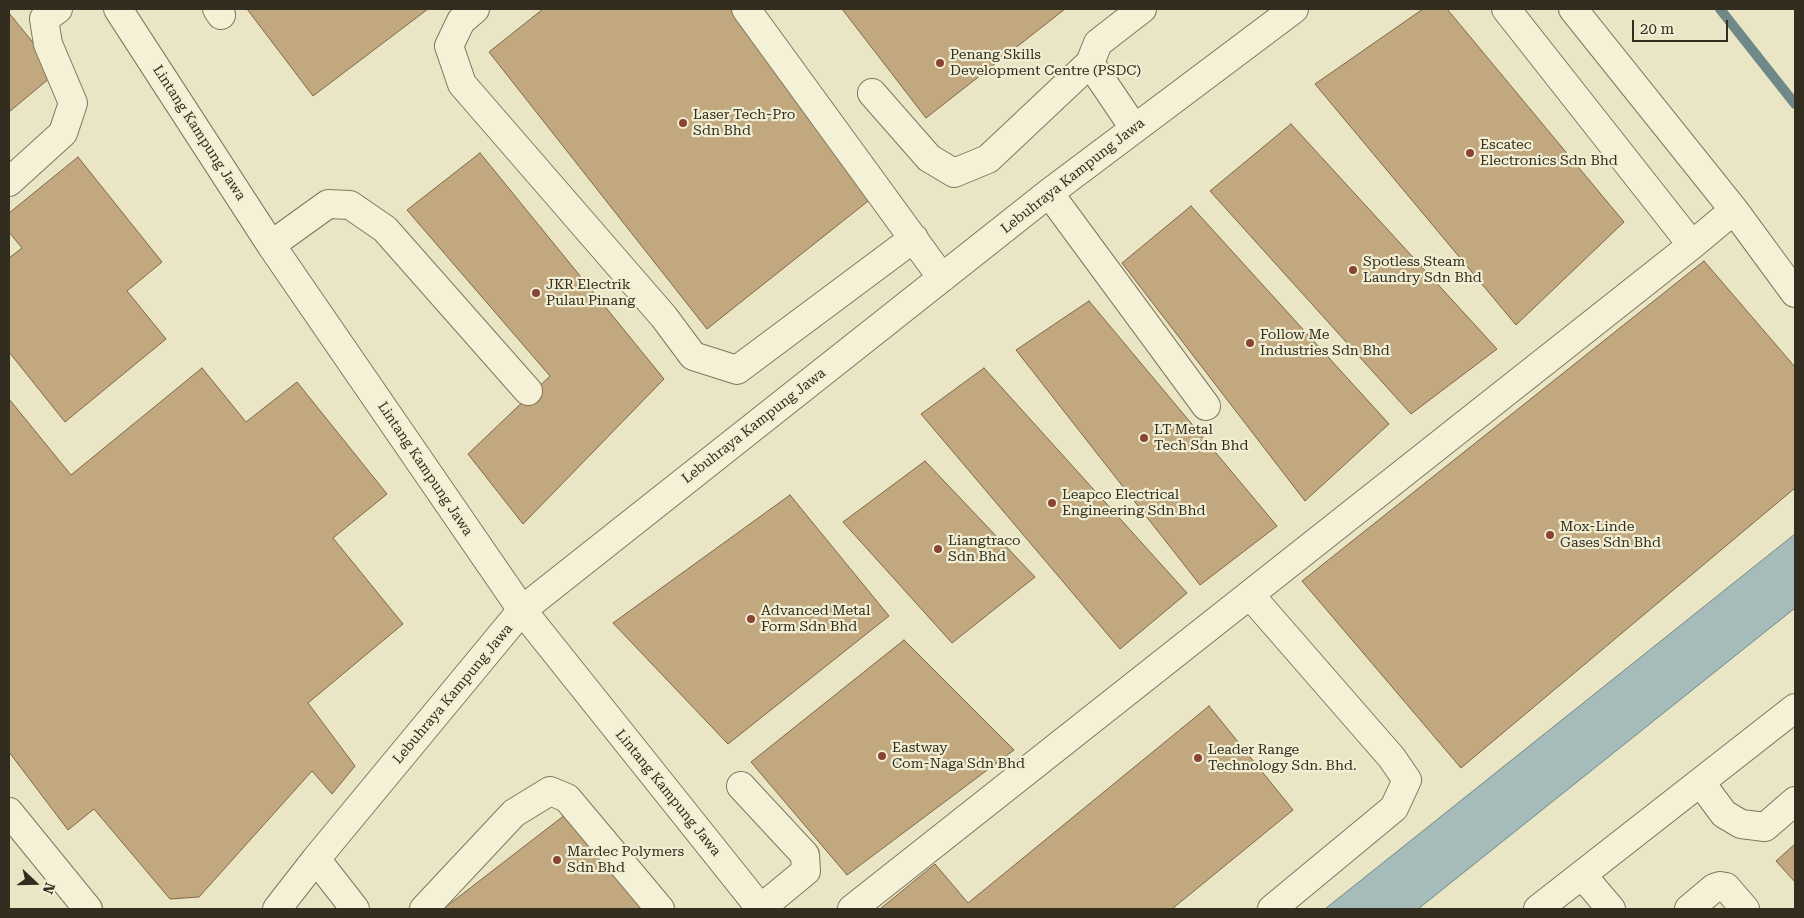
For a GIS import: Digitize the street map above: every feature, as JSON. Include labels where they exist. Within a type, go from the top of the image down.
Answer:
[{"type":"street","points":[[9,182],[63,133],[73,103],[48,44],[44,19],[58,9]]},
{"type":"street","name":"Lintang Kampung Jawa","points":[[118,9],[271,245],[522,610],[760,909]]},
{"type":"street","points":[[475,9],[461,21],[449,46],[462,84],[664,317],[693,356],[737,370],[914,238]]},
{"type":"street","points":[[746,9],[942,278]]},
{"type":"street","points":[[872,93],[930,158],[954,173],[988,159],[1090,63],[1098,43],[1142,9]]},
{"type":"street","name":"Lebuhraya Kampung Jawa","points":[[277,909],[316,859],[522,610],[1049,193],[1294,9]]},
{"type":"street","points":[[1506,9],[1692,245]]},
{"type":"street","points":[[1573,9],[1734,210],[1795,294]]},
{"type":"street","points":[[1090,63],[1134,128]]},
{"type":"street","points":[[1049,193],[1206,406]]},
{"type":"street","points":[[271,245],[328,204],[350,205],[385,228],[528,391]]},
{"type":"street","points":[[853,909],[1734,210]]},
{"type":"street","points":[[1250,595],[1392,758],[1407,780],[1394,808],[1272,909]]},
{"type":"street","points":[[1538,909],[1795,708]]},
{"type":"street","points":[[1701,783],[1724,814],[1741,824],[1765,827],[1795,801]]},
{"type":"street","points":[[741,786],[805,855],[806,871],[760,909]]},
{"type":"street","points":[[424,909],[514,813],[550,791],[567,798],[660,909]]},
{"type":"street","points":[[9,812],[88,909]]},
{"type":"street","points":[[316,859],[355,909]]},
{"type":"street","points":[[1582,875],[1612,909]]},
{"type":"street","points":[[1689,909],[1714,888],[1720,886],[1726,887],[1745,909]]},
{"type":"water","points":[[1795,534],[1795,608],[1418,909],[1325,909]]},
{"type":"building","points":[[247,9],[428,9],[313,96]]},
{"type":"building","name":"Laser Tech-Pro Sdn Bhd","points":[[543,9],[731,9],[877,194],[707,329],[489,52]]},
{"type":"building","name":"Penang Skills Development Centre (PSDC)","points":[[842,9],[1065,9],[926,118]]},
{"type":"building","name":"Escatec Electronics Sdn Bhd","points":[[1423,9],[1447,9],[1624,222],[1516,325],[1315,84]]},
{"type":"building","points":[[9,13],[57,72],[9,112]]},
{"type":"building","name":"Spotless Steam Laundry Sdn Bhd","points":[[1291,124],[1497,349],[1411,414],[1210,191]]},
{"type":"building","name":"JKR Electrik Pulau Pinang","points":[[480,153],[664,379],[523,524],[468,454],[550,376],[407,210]]},
{"type":"building","points":[[78,157],[162,262],[127,291],[166,339],[65,422],[9,352],[9,258],[22,248],[9,232],[9,213]]},
{"type":"building","name":"Follow Me Industries Sdn Bhd","points":[[1191,206],[1389,424],[1305,501],[1122,263]]},
{"type":"building","name":"Mox-Linde Gases Sdn Bhd","points":[[1704,261],[1795,367],[1795,488],[1461,768],[1302,581]]},
{"type":"building","name":"LT Metal Tech Sdn Bhd","points":[[1089,301],[1277,526],[1200,585],[1016,350]]},
{"type":"building","points":[[202,368],[246,422],[297,382],[387,494],[333,538],[403,624],[308,703],[355,766],[332,794],[312,771],[199,897],[170,899],[94,809],[68,830],[9,752],[9,399],[71,475]]},
{"type":"building","name":"Leapco Electrical Engineering Sdn Bhd","points":[[984,368],[1187,593],[1120,649],[921,414]]},
{"type":"building","name":"Liangtraco Sdn Bhd","points":[[925,461],[1035,577],[952,643],[843,522]]},
{"type":"building","name":"Advanced Metal Form Sdn Bhd","points":[[790,495],[889,616],[728,744],[613,623]]},
{"type":"building","name":"Eastway Com-Naga Sdn Bhd","points":[[904,640],[1014,750],[847,875],[751,762]]},
{"type":"building","name":"Leader Range Technology Sdn. Bhd.","points":[[1209,706],[1293,810],[1172,909],[880,909],[935,864],[968,903]]},
{"type":"building","name":"Mardec Polymers Sdn Bhd","points":[[570,811],[645,909],[443,909]]},
{"type":"building","points":[[1795,844],[1795,882],[1776,861]]},
{"type":"waterway","points":[[1720,9],[1795,104]]},
{"type":"place","name":"Penang Skills Development Centre (PSDC)","points":[[940,63]]},
{"type":"place","name":"Laser Tech-Pro Sdn Bhd","points":[[683,123]]},
{"type":"place","name":"Escatec Electronics Sdn Bhd","points":[[1470,153]]},
{"type":"place","name":"Spotless Steam Laundry Sdn Bhd","points":[[1353,270]]},
{"type":"place","name":"JKR Electrik Pulau Pinang","points":[[536,293]]},
{"type":"place","name":"Follow Me Industries Sdn Bhd","points":[[1250,343]]},
{"type":"place","name":"LT Metal Tech Sdn Bhd","points":[[1144,438]]},
{"type":"place","name":"Leapco Electrical Engineering Sdn Bhd","points":[[1052,503]]},
{"type":"place","name":"Mox-Linde Gases Sdn Bhd","points":[[1550,535]]},
{"type":"place","name":"Liangtraco Sdn Bhd","points":[[938,549]]},
{"type":"place","name":"Advanced Metal Form Sdn Bhd","points":[[751,619]]},
{"type":"place","name":"Eastway Com-Naga Sdn Bhd","points":[[882,756]]},
{"type":"place","name":"Leader Range Technology Sdn. Bhd.","points":[[1198,758]]},
{"type":"place","name":"Mardec Polymers Sdn Bhd","points":[[557,860]]}]
